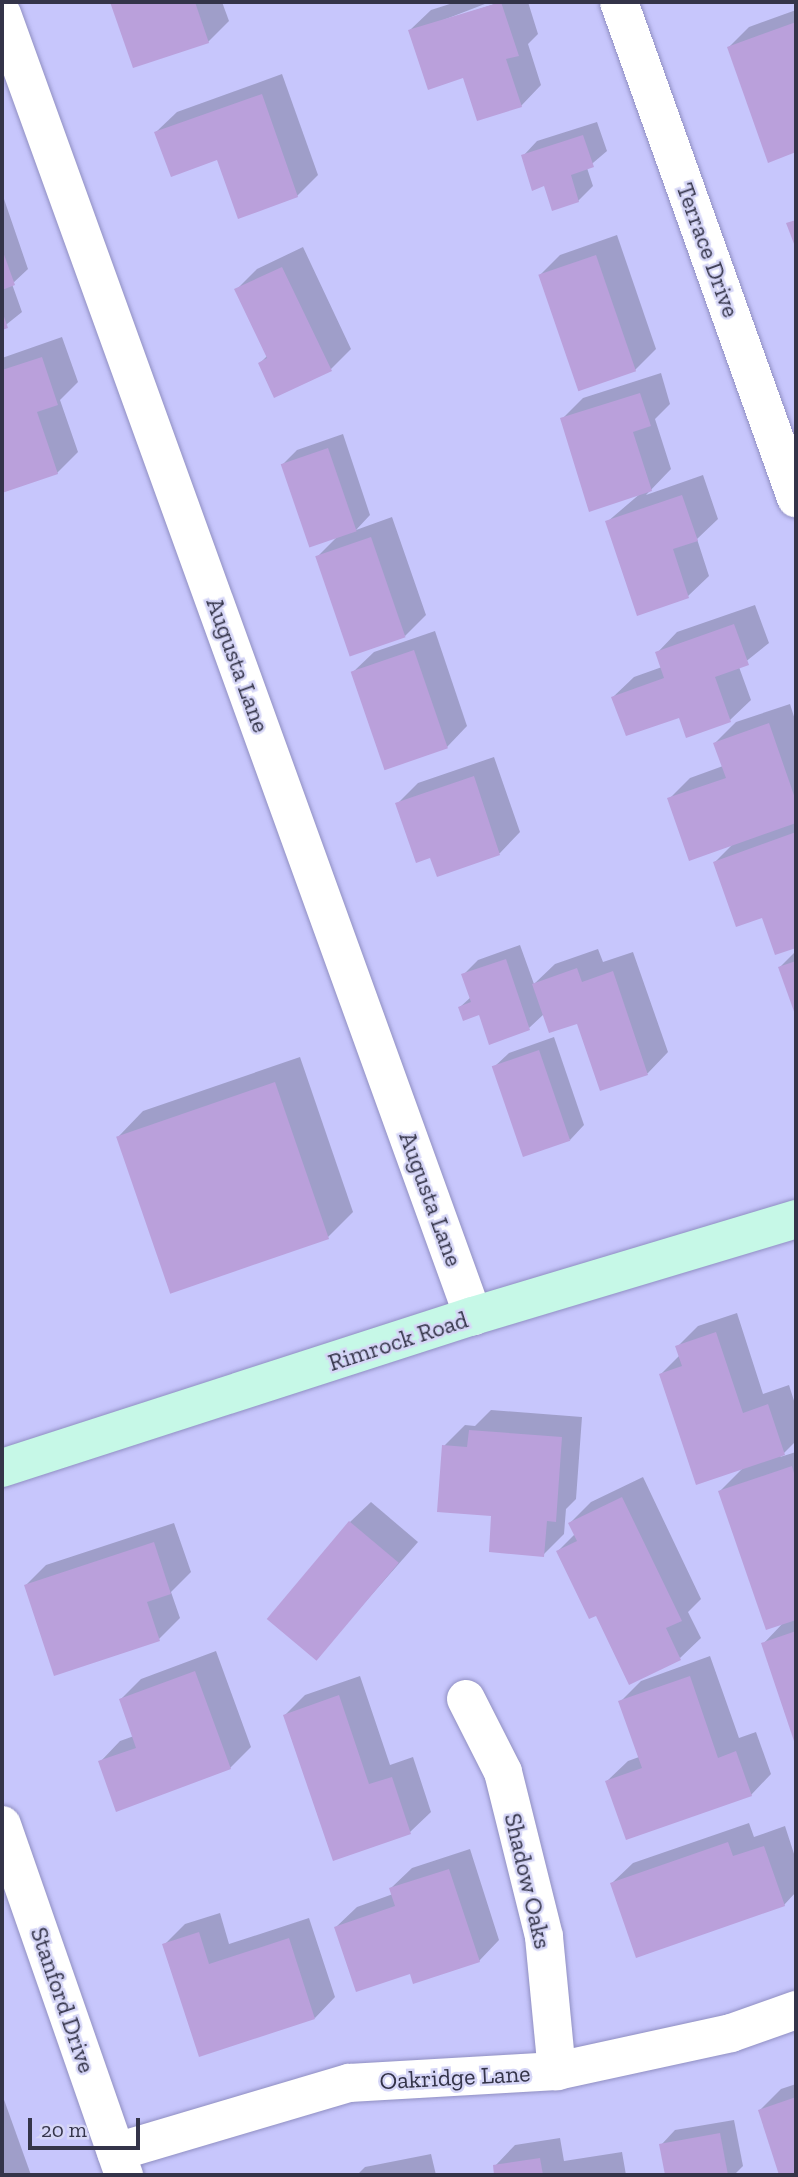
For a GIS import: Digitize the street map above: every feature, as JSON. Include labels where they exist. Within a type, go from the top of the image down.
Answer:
[{"type":"main road","name":"Rimrock Road","points":[[2,1468],[473,1317],[796,1219]]},
{"type":"street","name":"Terrace Drive","points":[[619,2],[796,498]]},
{"type":"street","name":"Augusta Lane","points":[[2,15],[473,1317]]},
{"type":"street","name":"Shadow Oaks","points":[[466,1699],[507,1784],[544,1937],[557,2071]]},
{"type":"street","name":"Stanford Drive","points":[[2,1825],[120,2164]]},
{"type":"street","name":"Oakridge Lane","points":[[120,2164],[349,2083],[557,2071],[731,2034],[796,2010]]},
{"type":"building","points":[[110,2],[195,2],[209,43],[133,68]]},
{"type":"building","points":[[501,2],[519,56],[506,59],[522,107],[477,121],[463,78],[428,90],[408,30]]},
{"type":"building","points":[[796,22],[796,152],[768,163],[727,47]]},
{"type":"building","points":[[262,94],[298,197],[238,219],[217,160],[171,177],[154,132]]},
{"type":"building","points":[[583,135],[594,167],[571,175],[579,202],[552,211],[544,186],[532,191],[521,155]]},
{"type":"building","points":[[796,220],[796,249],[786,223]]},
{"type":"building","points":[[2,249],[15,285],[2,290]]},
{"type":"building","points":[[596,255],[636,371],[578,391],[538,275]]},
{"type":"building","points":[[282,267],[332,371],[274,398],[258,363],[267,358],[234,289]]},
{"type":"building","points":[[2,311],[8,328],[2,330]]},
{"type":"building","points":[[42,357],[58,405],[37,412],[58,474],[2,493],[2,370]]},
{"type":"building","points":[[640,393],[651,426],[633,432],[652,491],[589,512],[560,418]]},
{"type":"building","points":[[328,448],[357,531],[309,547],[281,464]]},
{"type":"building","points":[[682,495],[698,541],[673,549],[689,598],[637,616],[605,521]]},
{"type":"building","points":[[371,537],[406,637],[350,656],[315,556]]},
{"type":"building","points":[[734,624],[749,665],[715,677],[731,722],[686,738],[679,718],[626,736],[611,697],[664,678],[655,652]]},
{"type":"building","points":[[414,650],[448,748],[385,770],[351,672]]},
{"type":"building","points":[[769,723],[796,801],[796,823],[689,861],[667,798],[726,778],[713,743]]},
{"type":"building","points":[[474,776],[500,855],[437,877],[430,858],[416,863],[395,803]]},
{"type":"building","points":[[796,832],[796,948],[775,955],[762,918],[736,927],[713,862]]},
{"type":"building","points":[[506,959],[530,1030],[489,1045],[479,1015],[463,1021],[458,1007],[471,1002],[461,974]]},
{"type":"building","points":[[796,961],[796,1017],[778,967]]},
{"type":"building","points":[[577,968],[582,982],[613,971],[648,1075],[600,1091],[577,1024],[549,1033],[532,984]]},
{"type":"building","points":[[539,1050],[570,1141],[523,1157],[492,1066]]},
{"type":"building","points":[[275,1082],[329,1239],[170,1294],[116,1137]]},
{"type":"building","points":[[716,1332],[743,1413],[768,1404],[785,1455],[696,1485],[659,1374],[682,1366],[675,1346]]},
{"type":"building","points":[[469,1430],[562,1437],[556,1522],[547,1521],[544,1557],[489,1552],[491,1516],[437,1512],[442,1445],[467,1447]]},
{"type":"building","points":[[792,1466],[796,1480],[796,1620],[766,1630],[718,1491]]},
{"type":"building","points":[[622,1497],[682,1621],[666,1628],[681,1660],[629,1685],[596,1616],[589,1619],[556,1551],[577,1541],[568,1523]]},
{"type":"building","points":[[349,1521],[399,1563],[317,1661],[267,1619]]},
{"type":"building","points":[[154,1542],[171,1594],[147,1602],[160,1641],[54,1676],[24,1585]]},
{"type":"building","points":[[796,1631],[796,1747],[761,1643]]},
{"type":"building","points":[[195,1671],[231,1769],[116,1812],[98,1761],[136,1748],[119,1699]]},
{"type":"building","points":[[690,1676],[718,1758],[736,1751],[752,1796],[626,1840],[605,1781],[642,1768],[618,1701]]},
{"type":"building","points":[[339,1695],[369,1784],[392,1777],[411,1834],[333,1861],[283,1715]]},
{"type":"building","points":[[728,1842],[733,1856],[764,1846],[785,1906],[636,1958],[610,1883]]},
{"type":"building","points":[[449,1869],[480,1962],[413,1984],[410,1974],[356,1992],[334,1927],[395,1906],[389,1888]]},
{"type":"building","points":[[199,1932],[209,1964],[289,1938],[315,2019],[199,2057],[162,1944]]},
{"type":"building","points":[[796,2097],[796,2175],[779,2175],[758,2110]]},
{"type":"building","points":[[720,2133],[728,2175],[665,2175],[659,2144]]},
{"type":"building","points":[[540,2158],[543,2175],[494,2175],[493,2165]]}]
